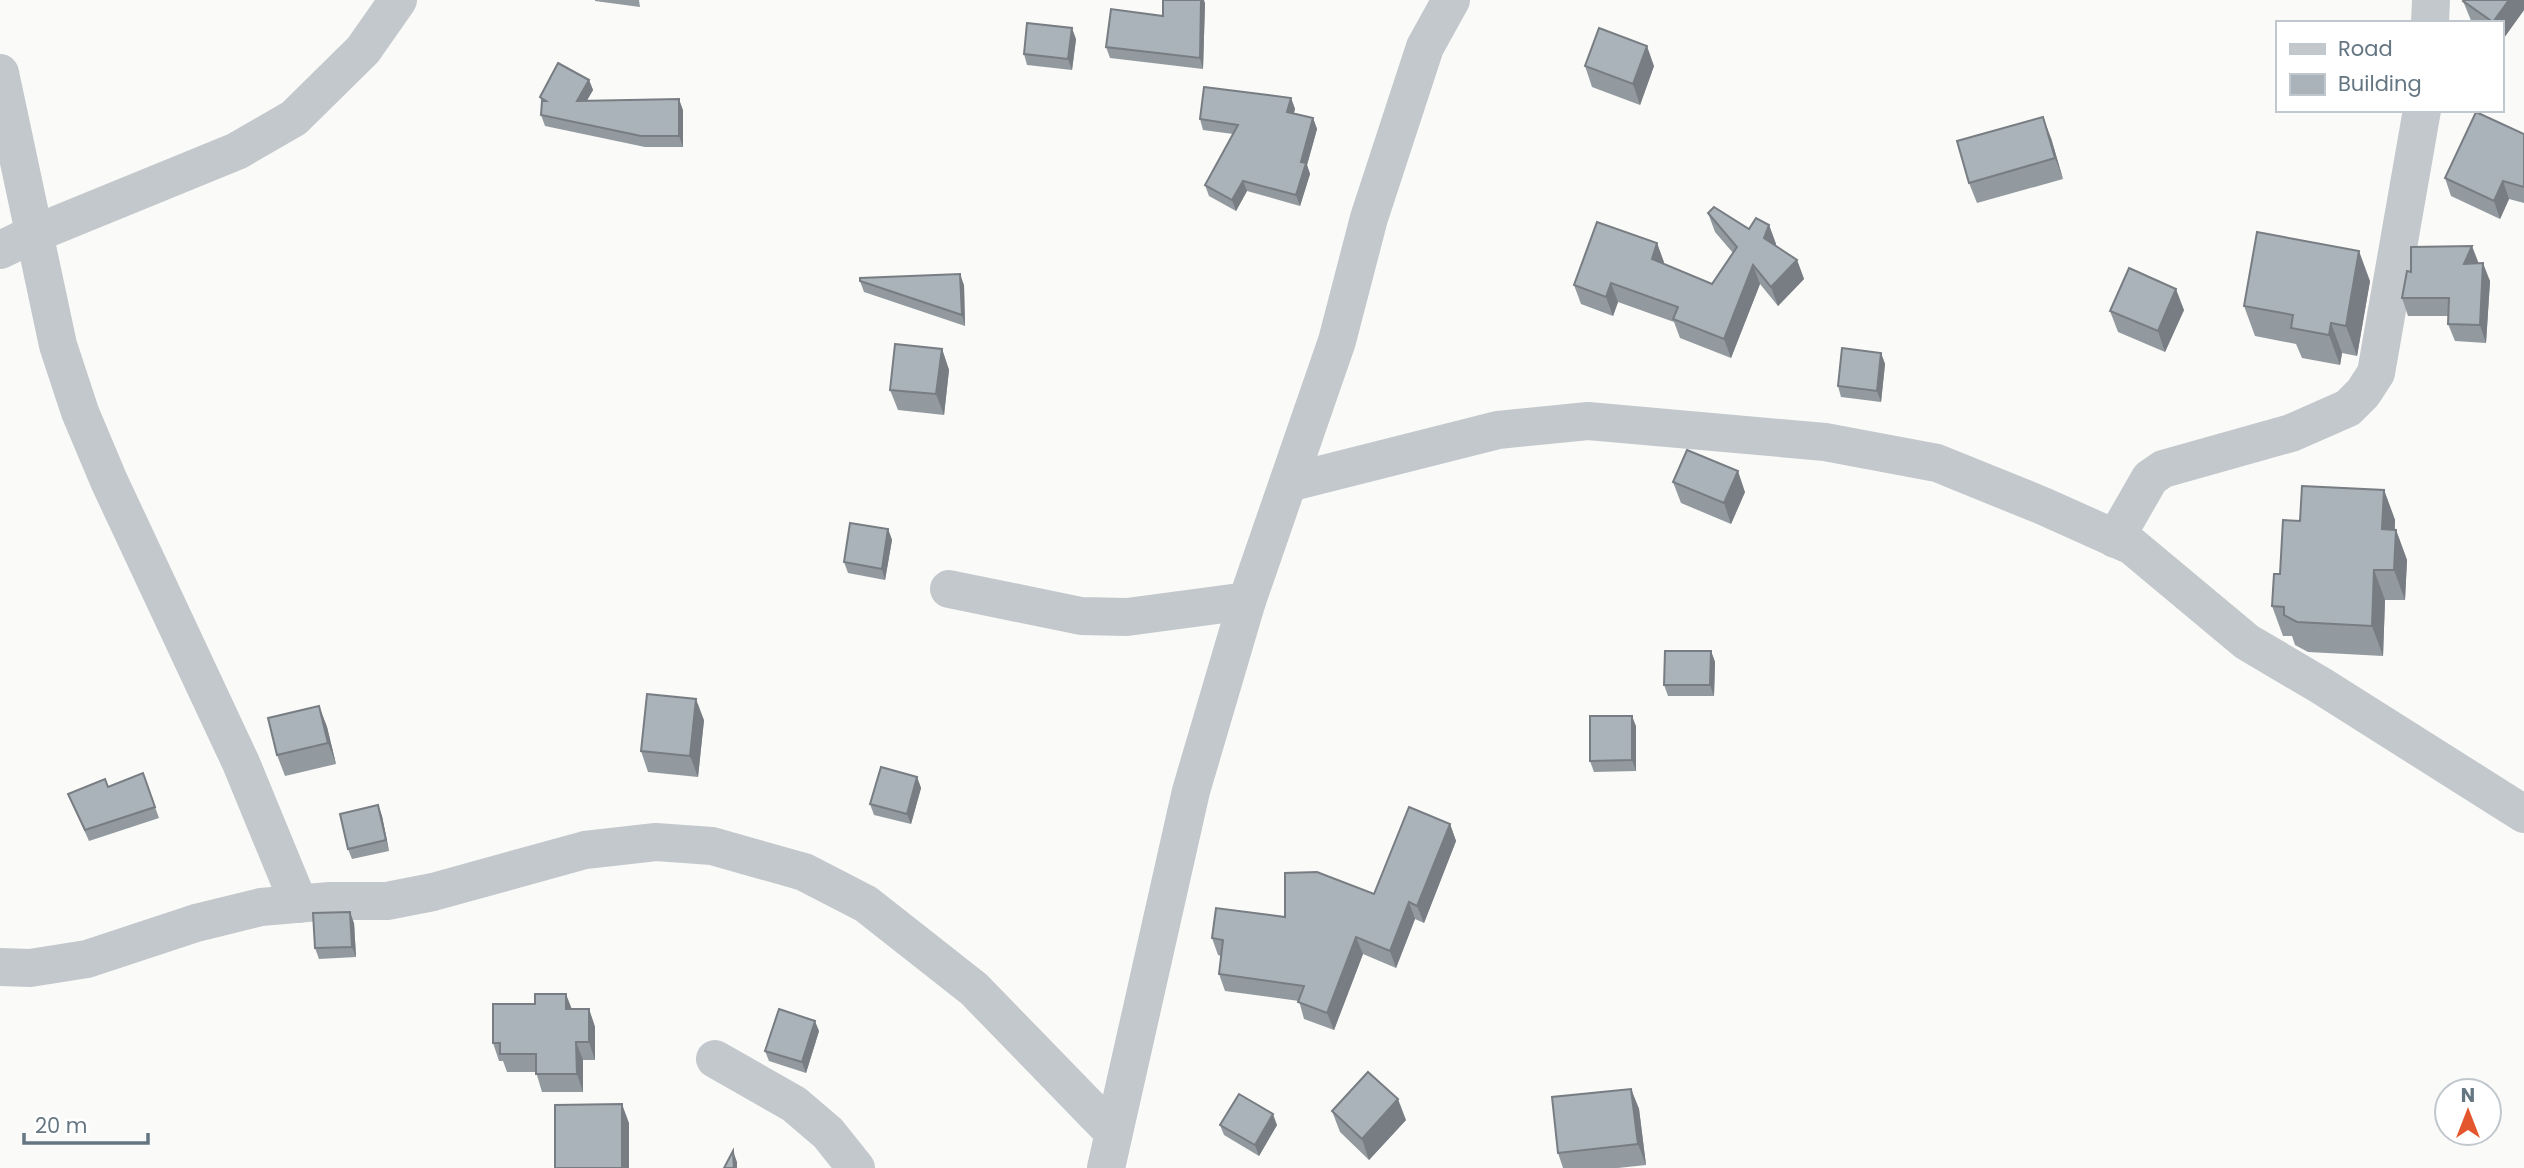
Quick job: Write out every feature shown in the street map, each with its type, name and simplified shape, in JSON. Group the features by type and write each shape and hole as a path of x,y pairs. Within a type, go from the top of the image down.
{"street":[{"path":"0,250 237,151 294,118 363,50 398,0"},
{"path":"1109,1150 1191,791 1247,601 1337,341 1369,218 1425,47 1451,0"},
{"path":"2430,21 2431,0"},
{"path":"0,73 58,345 80,412 109,481 241,763 299,904"},
{"path":"2115,539 2150,478 2164,469 2291,433 2348,408 2363,393 2376,373 2422,112"},
{"path":"1288,483 1497,430 1588,421 1825,442 1937,463 2132,546 2247,642 2524,814"},
{"path":"949,589 1081,616 1127,617 1247,601"},
{"path":"0,967 30,968 87,959 196,923 261,907 330,901 387,901 433,892 585,850 656,842 712,846 804,872 866,904 974,989 1109,1150"},
{"path":"715,1059 794,1104 828,1133 856,1168"}],"building":[{"path":"1163,0 1201,0 1200,58 1106,47 1111,9 1163,16"},
{"path":"2464,0 2509,0 2494,21"},
{"path":"1027,23 1072,28 1068,59 1024,54"},
{"path":"1599,28 1647,46 1633,84 1585,66"},
{"path":"558,63 589,80 577,101 679,99 679,136 641,136 541,115 542,101 546,101 540,97"},
{"path":"1204,87 1291,98 1287,112 1313,118 1301,162 1306,163 1296,195 1243,181 1232,200 1205,185 1238,125 1200,119"},
{"path":"2476,112 2524,134 2524,187 2503,181 2494,201 2445,178"},
{"path":"2043,117 2055,158 1969,183 1957,141"},
{"path":"1714,207 1749,229 1756,218 1769,225 1764,238 1797,260 1771,287 1753,265 1724,339 1673,319 1678,307 1611,283 1606,297 1574,285 1597,222 1657,243 1652,259 1712,284 1737,247 1708,213"},
{"path":"2257,232 2359,251 2346,326 2331,323 2329,335 2291,328 2293,315 2244,306"},
{"path":"2472,246 2464,264 2483,263 2480,325 2448,324 2449,298 2402,298 2407,271 2411,272 2411,247"},
{"path":"2129,268 2176,289 2158,331 2110,311"},
{"path":"960,274 962,315 860,281 860,278"},
{"path":"895,344 942,349 936,394 890,390"},
{"path":"1842,348 1881,353 1877,391 1838,386"},
{"path":"1687,450 1738,471 1724,503 1673,482"},
{"path":"2302,486 2384,490 2382,529 2396,530 2394,570 2374,570 2372,626 2297,622 2284,615 2284,607 2272,606 2274,574 2280,574 2283,520 2300,521"},
{"path":"850,523 888,529 882,569 844,562"},
{"path":"1665,651 1711,651 1710,685 1664,685"},
{"path":"647,694 696,699 690,756 641,751"},
{"path":"319,706 328,743 277,755 268,718"},
{"path":"1590,716 1632,716 1632,760 1590,761"},
{"path":"881,767 917,777 907,814 870,804"},
{"path":"143,773 155,807 85,830 68,794 105,779 108,787"},
{"path":"378,805 386,840 348,849 340,814"},
{"path":"1409,807 1450,824 1417,906 1409,902 1390,951 1356,937 1327,1013 1298,1002 1304,986 1219,974 1223,940 1212,938 1216,908 1285,917 1285,873 1317,872 1374,894"},
{"path":"350,912 352,947 315,948 313,913"},
{"path":"535,994 566,994 566,1009 589,1009 589,1042 576,1042 577,1074 536,1074 536,1054 500,1054 500,1043 493,1043 493,1004 535,1004"},
{"path":"779,1009 815,1021 802,1062 765,1051"},
{"path":"1368,1072 1398,1099 1362,1139 1332,1111"},
{"path":"1631,1089 1638,1144 1558,1153 1552,1097"},
{"path":"1239,1094 1273,1114 1255,1145 1220,1125"},
{"path":"622,1104 622,1168 555,1168 555,1105"},
{"path":"733,1151 734,1168 724,1168"}]}
